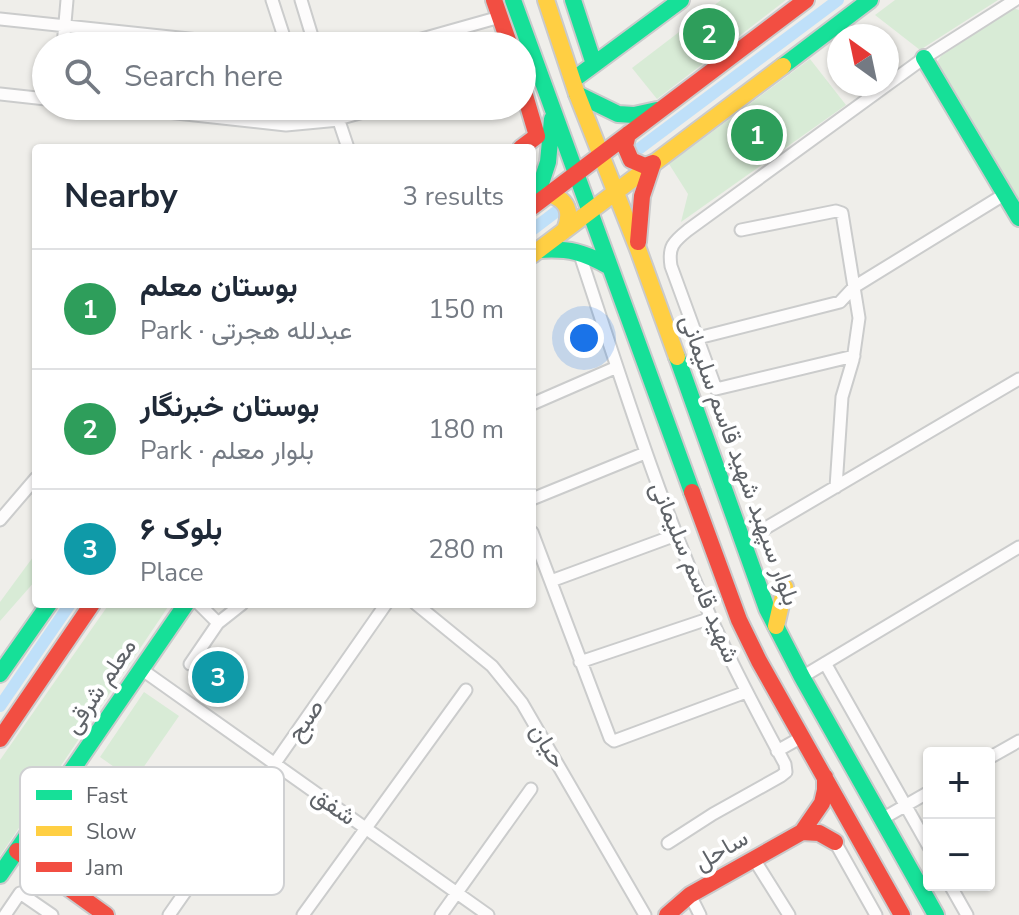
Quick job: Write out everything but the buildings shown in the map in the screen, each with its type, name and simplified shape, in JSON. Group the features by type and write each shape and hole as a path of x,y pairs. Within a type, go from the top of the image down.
{"main road":[{"path":"494,0 505,32"},
{"path":"513,0 524,32"},
{"name":"بلوار سپهبد شهید قاسم سلیمانی","path":"546,0 575,87 638,249 767,609 936,915"},
{"path":"573,0 594,64"},
{"path":"660,110 634,115 618,114 575,87 594,64 681,0"},
{"path":"536,204 806,0"},
{"path":"536,253 870,0"},
{"path":"516,32 522,26"},
{"path":"924,58 1019,218"},
{"path":"536,63 739,620 902,915"},
{"path":"536,199 547,173 552,146 552,105"},
{"path":"526,144 537,136 532,120"},
{"path":"628,134 625,146 631,160 645,166 653,163"},
{"path":"638,249 642,196 653,163"},
{"path":"549,194 559,197 567,205 570,221 565,230"},
{"path":"536,253 567,248 579,250 610,267"},
{"path":"776,626 785,587"},
{"path":"0,674 46,608"},
{"path":"0,739 89,608"},
{"name":"معلم شرقی","path":"74,767 183,608"},
{"name":"ساحل","path":"667,915 690,895 802,832 822,803 825,777"},
{"path":"802,832 819,833 835,842"},
{"name":"معلم شرقی","path":"0,875 20,847"},
{"path":"78,895 106,915"}],"street":[{"path":"65,32 67,0"},
{"path":"272,0 282,32"},
{"path":"301,0 311,32"},
{"path":"854,356 716,389 671,266 670,249 677,239 924,58 1015,0"},
{"path":"447,32 500,17"},
{"path":"0,19 123,32"},
{"path":"0,94 32,97"},
{"path":"240,120 286,125 338,120 347,144"},
{"path":"698,338 840,302 854,287 1005,194"},
{"path":"741,230 836,211 842,213 859,318 854,356 842,397 836,487"},
{"name":"شهید قاسم سلیمانی","path":"579,250 645,453 676,535 746,692 785,764 786,772 781,776 668,843"},
{"path":"536,402 617,367"},
{"path":"764,529 1019,379"},
{"path":"536,497 645,453"},
{"path":"0,520 32,483"},
{"path":"551,581 676,535"},
{"path":"536,542 580,662 610,738 614,741 746,692"},
{"path":"802,677 1019,547"},
{"path":"203,608 218,623"},
{"path":"190,664 218,623 237,608"},
{"name":"صبح","path":"273,767 383,608"},
{"name":"حیان","path":"421,608 492,666 522,703 645,915"},
{"path":"580,662 711,618"},
{"path":"825,663 923,836"},
{"name":"شفق","path":"141,669 279,767"},
{"path":"303,915 466,690"},
{"path":"777,751 802,737"},
{"path":"995,755 1019,741"},
{"name":"شفق","path":"284,770 488,915"},
{"path":"441,915 531,789"},
{"path":"882,819 923,796"},
{"path":"835,842 876,915"},
{"path":"754,859 789,915"},
{"path":"953,891 967,915"},
{"path":"5,915 20,893"},
{"path":"23,895 52,915"},
{"name":"صبح","path":"169,915 183,895"},
{"path":"690,895 700,915"}],"green space":[{"path":"721,0 786,0 657,99 632,68"},
{"path":"895,0 998,0 920,50 899,34 899,24 887,24 875,15"},
{"path":"1013,8 1019,10 1019,205 936,64 941,56"},
{"path":"810,59 827,81 827,96 839,96 846,105 681,222 688,194 669,164"},
{"path":"32,558 32,585 0,621 0,602"},
{"path":"106,608 167,608 60,767 20,767 20,826 0,856 0,760"},
{"path":"144,692 179,716 144,767 114,767 100,757"}],"waterway":[{"path":"636,151 838,0"},
{"path":"536,227 557,211"},
{"path":"0,706 67,608"}],"traffic: fast":[{"path":"513,0 525,32"},
{"path":"573,0 594,64"},
{"path":"573,80 681,0"},
{"path":"783,66 870,0"},
{"path":"924,58 1019,218"},
{"path":"536,63 692,492"},
{"path":"577,94 618,114 634,115 657,110"},
{"path":"536,199 548,162 552,119"},
{"path":"539,250 576,252 610,267"},
{"path":"677,357 767,609 936,915"},
{"path":"0,674 46,608"},
{"path":"74,767 183,608"},
{"path":"0,875 20,846"}],"traffic: slow":[{"path":"546,0 577,94 677,357"},
{"path":"536,252 783,66"},
{"path":"549,194 567,208 565,230"},
{"path":"776,626 785,587"}],"traffic: jam":[{"path":"494,0 505,32"},
{"path":"536,204 806,0"},
{"path":"526,144 537,136 532,120"},
{"path":"628,134 625,146 631,160 645,166 653,163"},
{"path":"638,242 642,196 653,163"},
{"path":"692,492 739,620 759,661 902,915"},
{"path":"0,739 89,608"},
{"path":"667,915 690,895 802,832 822,803 825,777"},
{"path":"802,832 819,833 835,842"},
{"path":"78,895 106,915"}],"place":[{"name":"بوستان خبرنگار","path":"709,34"},
{"name":"بوستان معلم","path":"757,135"},
{"name":"بلوک ۶","path":"218,677"}]}
